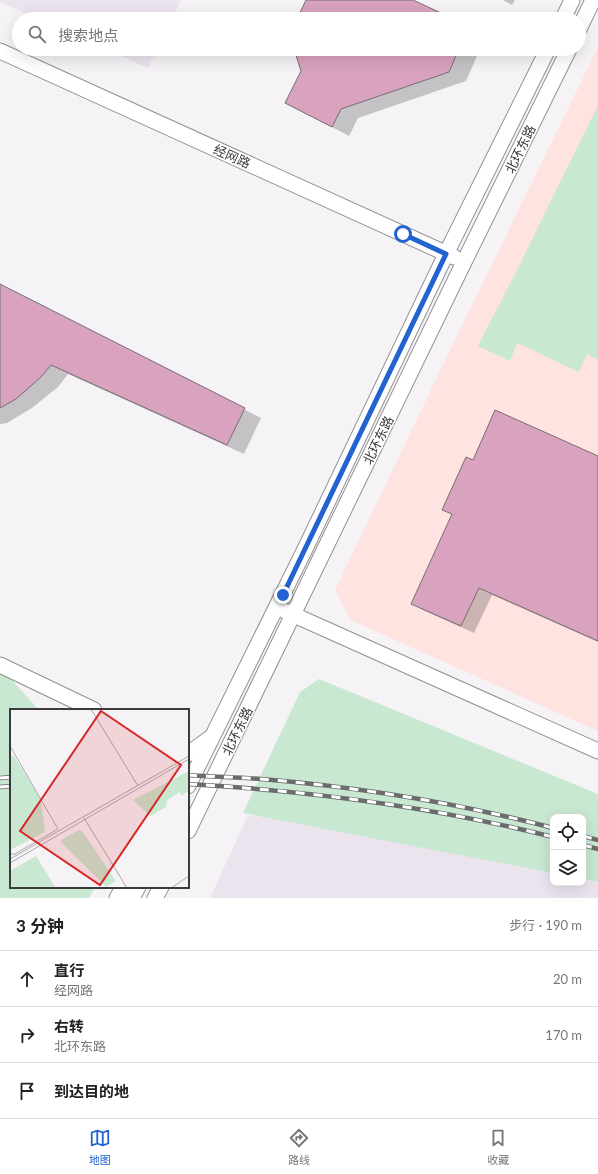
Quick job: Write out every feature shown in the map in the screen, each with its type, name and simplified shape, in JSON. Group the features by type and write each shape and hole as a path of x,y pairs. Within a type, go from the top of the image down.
{"street":[{"path":"566,12 572,0"},
{"path":"586,14 593,0"},
{"name":"经网路","path":"0,51 464,262"},
{"name":"北环东路","path":"189,784 277,607 446,254 545,56"},
{"name":"北环东路","path":"189,829 566,56"},
{"path":"277,607 598,751"},
{"path":"0,665 92,709"},
{"path":"189,753 212,736"},
{"path":"118,898 123,888"},
{"path":"132,898 137,888"},
{"path":"155,898 160,888"}],"shaded area":[{"path":"0,0 181,0 175,12 22,12 0,2"},
{"path":"598,47 598,731 350,620 335,590"},
{"path":"121,56 154,56 148,68"},
{"path":"248,815 420,840 550,869 550,886 586,886 586,879 598,882 598,898 210,898"}],"green space":[{"path":"598,105 598,360 587,354 579,372 517,343 510,361 478,346"},
{"path":"0,667 38,709 10,709 10,888 94,888 89,898 0,898"},
{"path":"319,679 598,794 598,882 586,880 586,814 550,814 550,872 243,813 300,692"}],"building":[{"path":"306,0 413,0 439,12 300,12"},
{"path":"296,56 456,56 449,72 341,109 332,127 285,103 301,71"},
{"path":"0,284 245,408 227,445 51,365 41,377 16,399 0,408"},
{"path":"495,410 598,456 598,641 479,588 461,626 411,604 452,514 442,510 466,457 473,460"}],"railway":[{"path":"189,775 298,782 371,791 481,811 550,827"},
{"path":"0,778 10,777"},
{"path":"189,784 280,791 372,802 463,817 550,836"},
{"path":"0,787 10,786"},
{"path":"586,837 598,840"},
{"path":"586,846 598,849"}],"route":[{"path":"283,595 446,254 403,234"}]}
